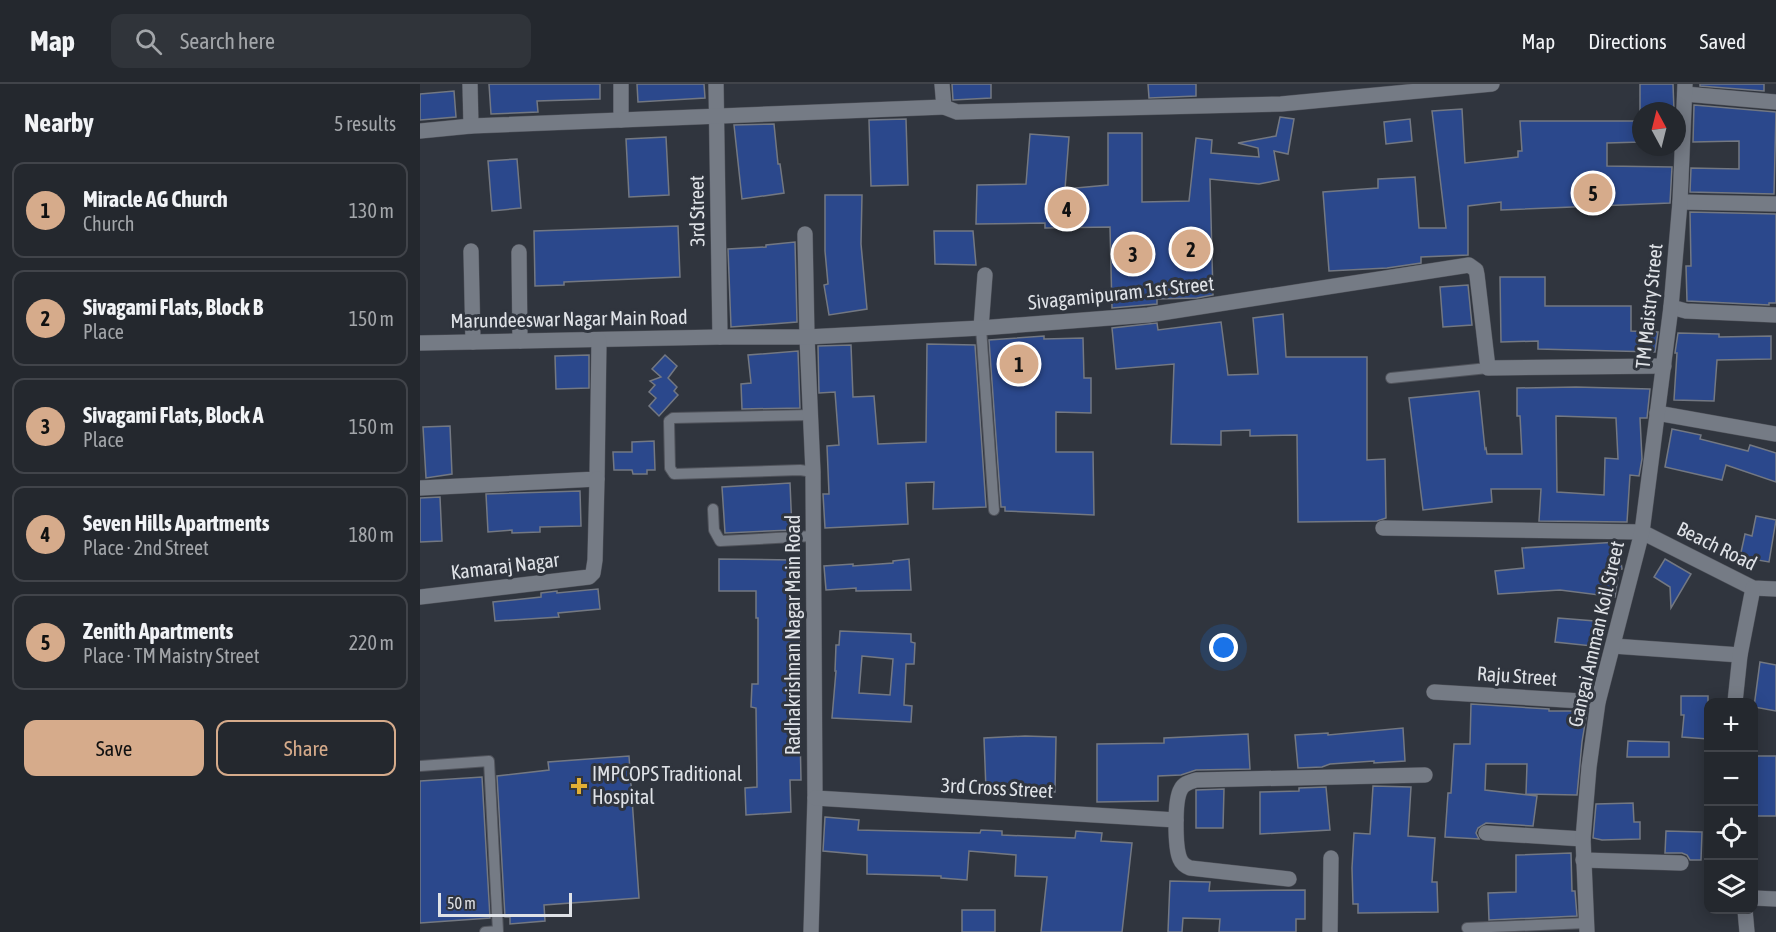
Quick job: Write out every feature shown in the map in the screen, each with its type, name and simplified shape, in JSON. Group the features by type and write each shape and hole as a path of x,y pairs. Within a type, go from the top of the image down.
{"street":[{"path":"470,84 471,126"},
{"path":"621,84 621,120"},
{"name":"3rd Street","path":"716,84 720,337"},
{"path":"942,84 944,107"},
{"path":"420,131 471,126 944,107 957,112 1281,104 1492,84"},
{"path":"1685,89 1776,102"},
{"name":"TM Maistry Street","path":"1642,532 1671,307 1680,202 1685,89"},
{"path":"1680,202 1776,204"},
{"name":"Radhakrishnan Nagar Main Road","path":"805,234 813,472 815,798 810,932"},
{"path":"471,251 473,342"},
{"path":"519,252 520,341"},
{"name":"Sivagamipuram 1st Street","path":"807,337 981,328 1148,315 1464,265 1473,266 1477,275 1488,368"},
{"path":"981,328 985,275"},
{"path":"1671,307 1686,311 1776,315"},
{"name":"Marundeeswar Nagar Main Road","path":"420,343 807,337"},
{"path":"420,488 597,479 599,340"},
{"path":"1488,368 1664,366"},
{"path":"1657,413 1776,434"},
{"name":"Kamaraj Nagar","path":"420,597 589,577 593,573 597,479"},
{"name":"Gangai Amman Koil Street","path":"1383,528 1642,532 1598,702 1589,767 1583,839 1587,927"},
{"name":"Beach Road","path":"1642,532 1754,588 1776,588"},
{"path":"1735,698 1740,655 1754,588"},
{"path":"1613,646 1740,655"},
{"name":"Raju Street","path":"1434,692 1598,702"},
{"path":"1289,879 1190,868 1184,865 1179,856 1176,820 1181,788 1196,780 1425,775"},
{"name":"3rd Cross Street","path":"815,798 1176,820"},
{"path":"1486,833 1583,839"},
{"path":"1330,932 1331,858"},
{"path":"1583,861 1681,863"},
{"path":"1758,898 1776,899"},
{"path":"1745,914 1746,932"}],"lane":[{"path":"981,328 994,510"},
{"path":"1391,378 1488,368"},
{"path":"810,415 673,418 669,421 670,468 674,474 800,470 813,472"},
{"path":"713,509 714,530 720,541 813,536"},
{"path":"420,766 489,761 498,932 485,932"},
{"path":"1467,928 1587,927"}],"building":[{"path":"489,84 600,84 600,99 537,101 538,112 491,114"},
{"path":"637,84 704,84 705,98 638,102"},
{"path":"952,84 991,84 991,98 953,100"},
{"path":"1148,84 1196,84 1196,96 1149,98"},
{"path":"1640,84 1673,84 1674,102 1640,102"},
{"path":"1700,84 1764,84 1764,91 1700,86"},
{"path":"454,91 456,117 420,120 420,94"},
{"path":"1694,105 1776,112 1774,194 1690,192 1691,168 1739,169 1739,141 1693,142"},
{"path":"1462,109 1465,163 1518,157 1518,151 1522,151 1520,121 1632,121 1632,142 1607,143 1607,166 1672,167 1670,203 1501,210 1501,202 1468,206 1468,255 1421,257 1421,263 1387,268 1329,271 1323,192 1378,188 1378,179 1415,177 1419,228 1446,228 1432,111"},
{"path":"1280,117 1294,119 1288,154 1274,151 1279,180 1259,184 1210,179 1213,295 1197,298 1157,299 1157,304 1112,308 1110,227 1045,228 1045,223 976,224 977,185 1026,184 1030,134 1069,137 1065,189 1108,185 1108,133 1142,133 1142,202 1189,201 1196,138 1212,140 1211,153 1259,157 1258,148 1238,143 1276,136"},
{"path":"906,119 908,185 871,186 869,120"},
{"path":"1410,119 1412,141 1386,144 1384,122"},
{"path":"774,124 784,193 742,199 734,125"},
{"path":"666,137 669,195 629,197 626,139"},
{"path":"517,159 521,208 492,211 488,161"},
{"path":"825,195 862,195 861,244 867,309 829,315 824,285 828,284 825,251"},
{"path":"1690,212 1776,214 1776,303 1769,303 1769,305 1687,301 1686,266 1691,266"},
{"path":"678,226 680,277 564,282 564,285 535,286 534,231"},
{"path":"934,231 973,231 976,265 935,264"},
{"path":"795,242 797,322 731,327 728,249 766,247 766,245"},
{"path":"1500,277 1545,277 1545,306 1631,306 1631,331 1658,332 1655,352 1538,349 1538,341 1501,342"},
{"path":"1468,285 1472,325 1443,327 1440,287"},
{"path":"1283,314 1286,357 1367,357 1367,460 1385,459 1386,518 1377,521 1298,522 1297,435 1250,436 1250,430 1221,431 1221,445 1171,444 1174,364 1116,369 1112,328 1157,323 1158,330 1221,322 1228,375 1258,374 1253,318"},
{"path":"1678,333 1719,334 1719,337 1771,336 1771,359 1717,360 1714,401 1674,400 1677,353 1675,353"},
{"path":"1044,336 1044,339 1083,338 1084,378 1091,378 1091,413 1056,412 1056,452 1093,452 1094,515 1005,511 1005,507 1001,507 989,340"},
{"path":"927,344 975,345 986,507 933,509 934,482 906,483 908,524 825,528 823,494 829,494 827,446 839,445 835,392 819,393 818,346 851,345 853,397 874,396 878,444 926,442"},
{"path":"798,351 800,408 742,409 741,384 751,383 748,355"},
{"path":"589,355 589,388 556,389 555,356"},
{"path":"665,355 677,366 668,378 677,387 674,391 678,395 659,416 649,406 656,398 649,392 655,385 650,381 661,377 652,369"},
{"path":"1517,388 1650,389 1647,418 1640,418 1642,459 1639,476 1630,475 1627,522 1539,521 1541,489 1491,489 1492,502 1423,510 1409,398 1479,391 1487,454 1522,454 1520,416 1517,416","holes":["1556,416 1616,418 1618,459 1605,458 1604,495 1557,492"]},
{"path":"450,426 452,474 426,478 423,427"},
{"path":"1672,429 1701,435 1700,439 1748,451 1750,445 1776,453 1776,482 1726,465 1722,480 1665,467"},
{"path":"654,441 655,470 647,470 647,474 633,474 632,470 614,470 613,452 632,452 632,442"},
{"path":"790,483 792,530 725,533 722,487"},
{"path":"580,491 581,526 540,527 540,532 512,533 512,530 488,532 486,494"},
{"path":"440,497 442,541 420,542 420,498"},
{"path":"1756,516 1776,520 1769,562 1740,557 1745,534 1752,536"},
{"path":"1618,542 1622,569 1619,570 1615,597 1560,590 1498,594 1495,571 1524,568 1522,548"},
{"path":"719,559 792,560 792,627 800,627 800,673 788,673 788,732 800,732 801,780 790,780 791,812 746,815 745,788 757,787 756,708 751,707 752,684 758,684 756,591 719,591"},
{"path":"909,559 911,590 856,591 856,588 826,590 824,566 893,563 893,561"},
{"path":"1665,559 1691,574 1671,608 1670,587 1654,577"},
{"path":"598,589 600,609 558,613 559,617 495,621 493,602 541,597 541,593 557,591 557,593"},
{"path":"1558,618 1595,621 1592,646 1555,642"},
{"path":"840,631 911,634 911,642 915,643 914,664 906,664 904,705 912,706 911,722 832,718 836,645 839,645","holes":["862,656 893,659 890,695 859,693"]},
{"path":"1760,662 1776,665 1776,711 1758,708 1758,698 1755,698"},
{"path":"1681,696 1708,696 1704,698 1704,739 1682,737 1684,715 1681,715"},
{"path":"1471,704 1549,709 1549,711 1587,711 1577,795 1526,794 1527,764 1486,764 1485,790 1537,796 1533,826 1486,823 1478,828 1476,833 1479,839 1445,837 1454,744 1470,744"},
{"path":"1403,728 1405,761 1374,763 1374,761 1298,768 1295,735 1328,733 1328,735"},
{"path":"1248,734 1250,769 1196,770 1181,775 1158,776 1158,801 1097,802 1097,744 1164,743 1164,738"},
{"path":"1056,737 1055,792 1031,792 1031,788 986,790 984,738"},
{"path":"1628,741 1669,742 1669,757 1627,757"},
{"path":"629,756 639,898 544,905 545,921 510,924 510,917 505,917 497,776 549,770 548,762"},
{"path":"1758,756 1776,756 1776,816 1758,816"},
{"path":"482,777 490,918 420,923 420,781"},
{"path":"1373,786 1411,787 1408,836 1435,838 1432,882 1437,882 1438,912 1358,913 1358,904 1353,904 1354,833 1370,834"},
{"path":"1326,787 1330,830 1260,834 1260,792 1299,791 1299,788"},
{"path":"1224,789 1223,828 1196,828 1196,790"},
{"path":"1633,803 1634,822 1640,822 1640,839 1602,840 1593,838 1596,804"},
{"path":"825,817 859,820 858,830 980,833 981,830 1002,831 1002,835 1075,838 1076,831 1102,833 1101,841 1132,843 1122,932 1041,932 1047,877 1015,876 1016,855 969,851 967,880 941,878 941,876 867,874 867,855 823,851"},
{"path":"1666,831 1702,832 1701,860 1690,860 1682,853 1665,853"},
{"path":"1571,853 1572,891 1575,891 1577,916 1489,920 1488,893 1516,892 1516,855"},
{"path":"1170,881 1210,882 1209,891 1305,890 1305,919 1296,919 1296,932 1219,932 1220,919 1183,918 1182,932 1168,932"},
{"path":"962,910 995,910 995,932 962,932"}],"place":[{"name":"Zenith Apartments","path":"1593,193"},
{"name":"Seven Hills Apartments","path":"1067,209"},
{"name":"Sivagami Flats, Block B","path":"1191,249"},
{"name":"Sivagami Flats, Block A","path":"1133,254"},
{"name":"Miracle AG Church","path":"1019,364"},
{"name":"IMPCOPS Traditional Hospital","path":"579,786"}]}
